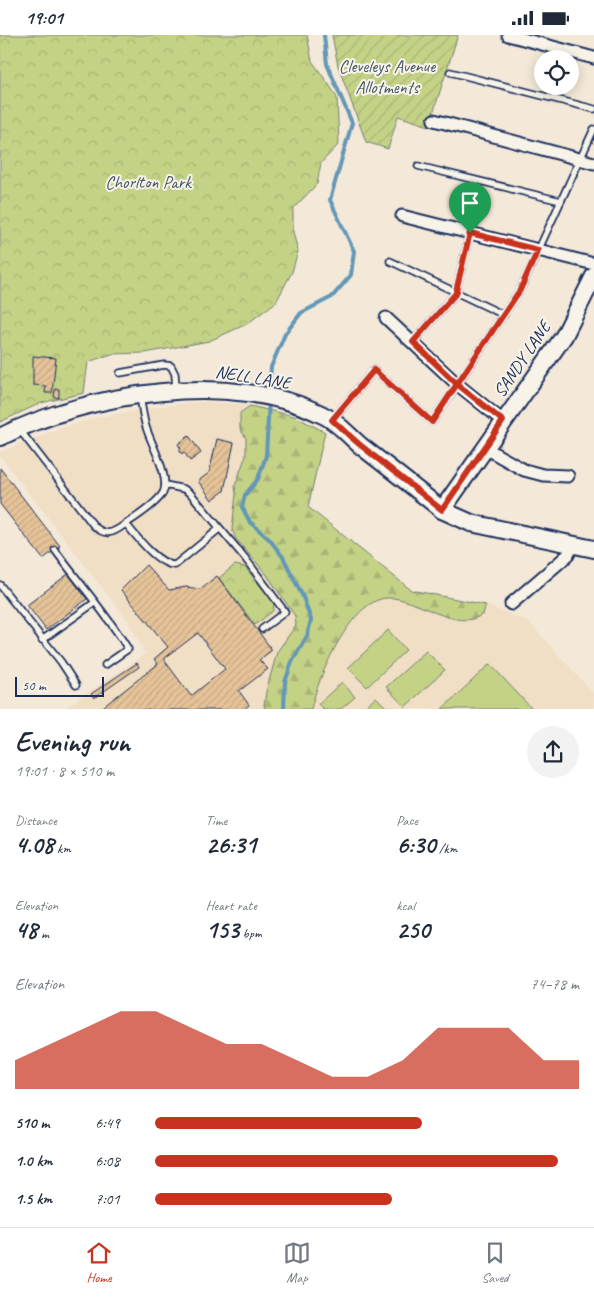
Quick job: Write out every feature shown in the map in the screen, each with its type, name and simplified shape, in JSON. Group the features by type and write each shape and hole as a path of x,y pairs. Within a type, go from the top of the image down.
{"street":[{"path":"508,35 594,58"},
{"path":"434,120 594,163"},
{"path":"402,216 594,264"},
{"name":"SANDY LANE","path":"442,510 564,336 594,276"},
{"path":"386,318 457,384 503,421"},
{"name":"NELL LANE","path":"0,437 18,428 82,405 140,395 176,391 219,390 268,397 294,403 332,420 442,510 471,523 594,549"},
{"path":"485,448 524,470 544,475 568,476"},
{"path":"512,604 568,555 573,545"}],"lane":[{"path":"450,72 594,109"},
{"path":"332,420 374,370 432,422 520,290 594,129"},
{"path":"418,166 561,201"},
{"path":"413,342 456,292 470,233"},
{"path":"390,261 504,315"},
{"path":"120,373 164,365 171,366 175,374 176,391"},
{"path":"18,428 97,529 104,533 111,533 126,524 164,492 163,472 146,425 140,395"},
{"path":"165,485 184,489 191,494 245,558 285,612 262,629"},
{"path":"126,524 143,544 164,562 171,565 175,565 219,529"},
{"path":"54,550 114,626 128,649 104,665"},
{"path":"0,585 61,662 76,685"},
{"path":"42,640 94,603"}],"shaded area":[{"path":"204,402 242,404 280,412 306,421 325,432 308,507 411,590 486,605 529,622 594,694 594,709 63,709 145,654 128,621 0,456 0,452 60,428 99,417 163,406"}],"green space":[{"name":"Chorlton Park","path":"0,35 307,35 312,61 337,98 339,144 321,163 317,184 293,209 293,232 298,251 292,272 276,302 247,324 209,341 145,353 112,354 88,362 84,393 41,403 0,422"},
{"name":"Cleveleys Avenue Allotments","path":"332,35 458,35 429,126 398,116 388,149 366,142 338,66"},
{"path":"250,406 294,416 325,432 308,507 411,590 486,605 483,614 472,619 461,620 398,599 387,598 373,602 360,612 338,643 328,661 311,709 265,709 266,692 277,652 296,625 295,616 267,575 236,539 232,529 236,494 235,486 246,455 246,438 240,429 240,413"},
{"path":"235,565 245,567 274,603 273,611 255,625 219,578"},
{"path":"388,630 406,650 367,687 348,668"},
{"path":"426,651 445,670 405,707 386,687"},
{"path":"490,664 532,709 442,709"},
{"path":"342,682 355,697 341,709 323,709 318,704"},
{"path":"376,697 388,709 363,709"}],"building":[{"path":"33,356 56,358 52,393 45,393 46,386 33,385"},
{"path":"55,389 59,389 59,398 54,397"},
{"path":"189,436 201,453 190,461 184,452 182,454 179,450 181,449 178,444"},
{"path":"217,439 234,443 224,491 212,500 198,481 209,473"},
{"path":"0,468 60,546 43,559 0,504"},
{"path":"146,565 169,590 186,587 200,589 217,576 272,650 259,660 268,669 239,691 249,705 244,709 100,709 158,664 154,659 168,647 121,590","holes":["198,633 225,669 191,696 165,661 165,658"]},
{"path":"68,574 87,599 46,630 27,605"},
{"path":"137,663 139,667 94,698 91,694"}],"waterway":[{"path":"269,393 271,367 285,334 301,313 332,297 351,275 354,251 330,200 352,123 327,64 324,35"},
{"path":"269,400 266,456 258,479 245,495 242,507 250,522 270,540 283,557 303,597 311,620 307,636 292,662 285,682 284,709"}],"route":[{"path":"470,233 457,292 413,342 457,384 432,422 374,370 332,420 442,510 503,421 457,384 520,290 538,250 470,233"}]}
